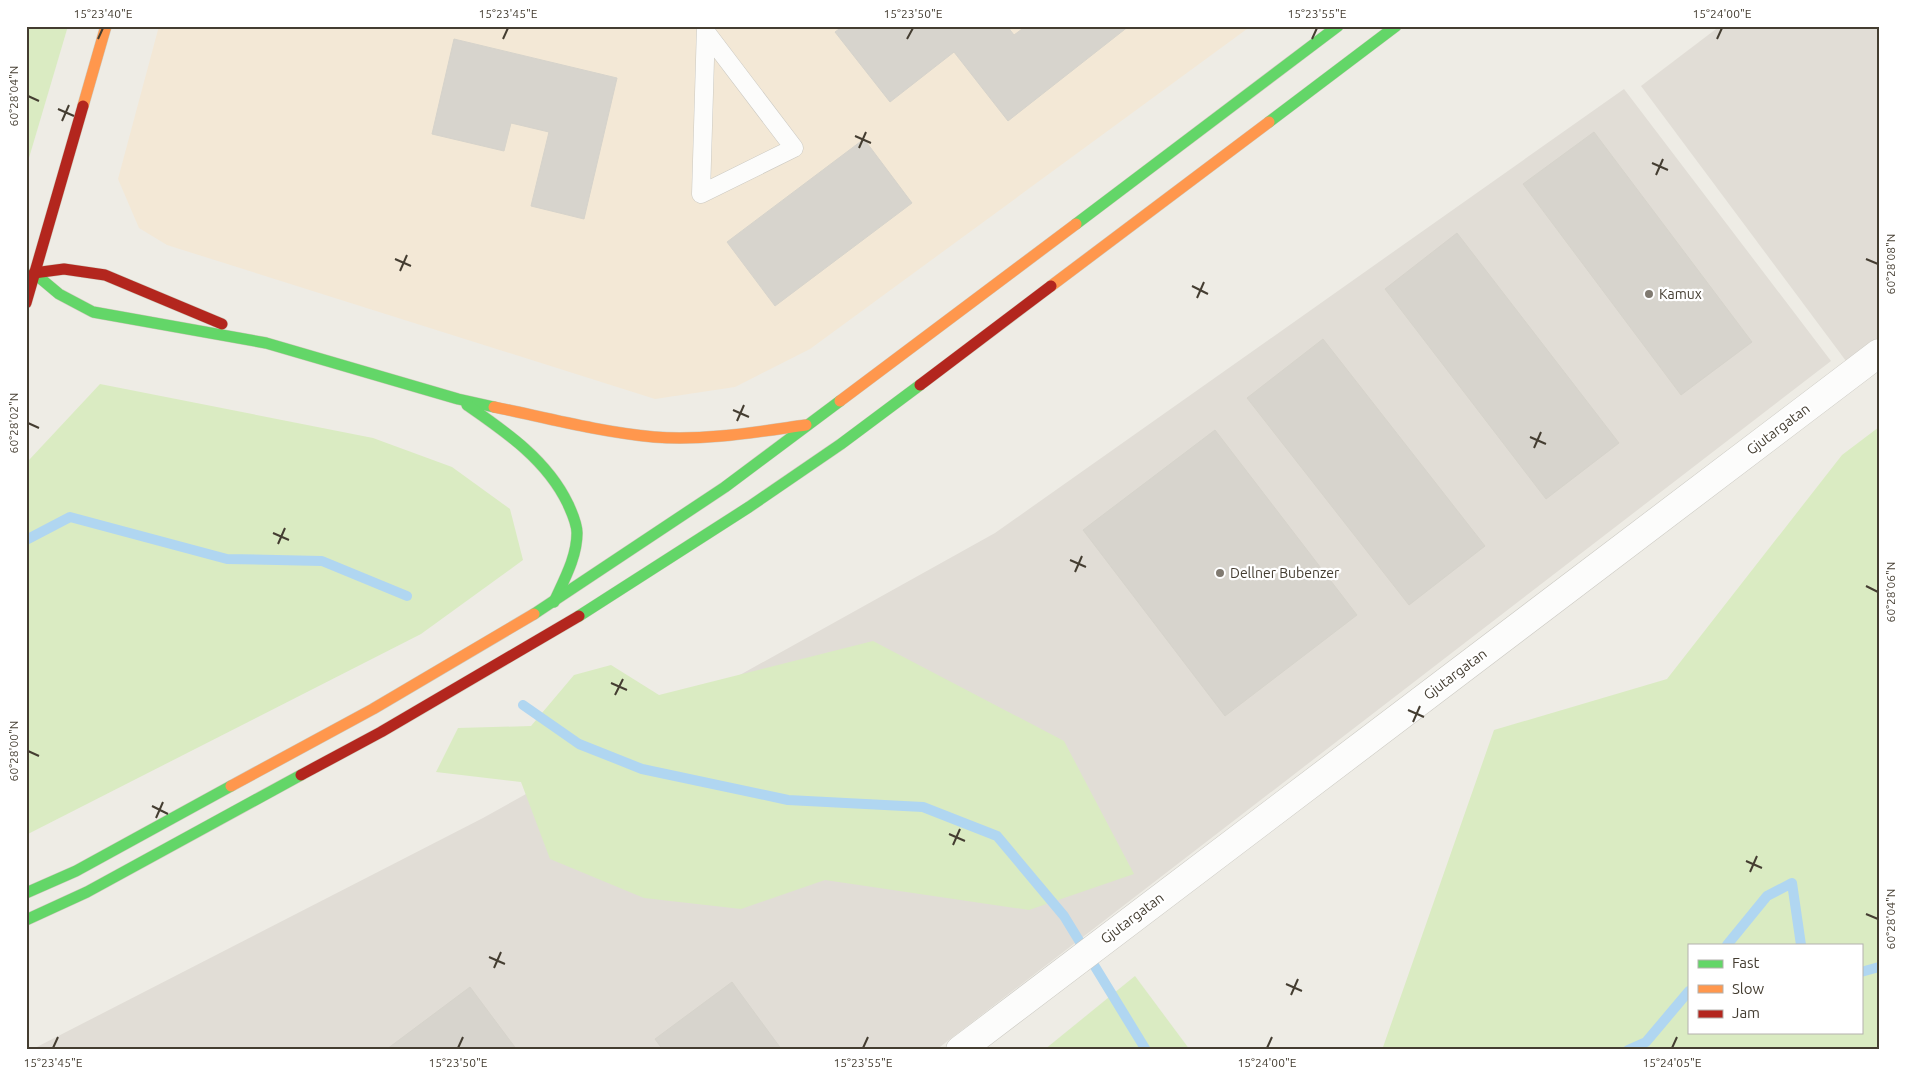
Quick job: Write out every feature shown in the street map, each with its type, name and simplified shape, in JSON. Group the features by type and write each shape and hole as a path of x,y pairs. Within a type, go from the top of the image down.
{"main road":[{"path":"26,303 106,26"},
{"path":"26,893 76,871 355,719 554,602 725,487 1338,26"},
{"path":"26,920 87,892 381,732 568,624 749,507 841,444 1396,26"},
{"path":"34,273 64,269 105,275 266,343"},
{"path":"34,273 59,294 93,312 266,343 458,399 604,430 655,438 705,438 810,424"},
{"path":"458,399 519,442 538,460 566,499 577,532 569,568 554,602"}],"street":[{"name":"Gjutargatan","path":"960,1050 1879,353"}],"lane":[{"path":"706,29 794,148 701,194 705,79 706,29"}],"shaded area":[{"path":"159,26 1251,26 810,349 735,387 655,399 167,245 139,228 118,179"},
{"path":"1720,26 1879,26 1879,338 1846,361 1641,86"},
{"path":"1624,89 1831,361 936,1050 31,1050 483,818 995,533"}],"green space":[{"path":"26,26 68,26 26,168"},
{"path":"100,384 373,438 452,467 510,509 523,560 421,634 26,835 26,470 29,460"},
{"path":"1879,427 1879,1050 1382,1050 1494,730 1667,679 1842,455"},
{"path":"873,641 1064,741 1134,874 1029,910 825,880 741,909 644,898 550,859 521,782 436,772 458,728 531,726 574,675 611,665 659,695"},
{"path":"1135,976 1190,1050 1044,1050"}],"building":[{"path":"843,26 1007,26 1014,35 1026,26 1129,26 1008,121 954,52 890,102 835,32"},
{"path":"454,39 617,78 584,219 531,206 549,132 511,123 504,151 432,134"},
{"path":"1594,132 1752,342 1681,395 1523,184"},
{"path":"864,139 912,203 775,306 727,242"},
{"path":"1457,233 1619,443 1546,499 1385,289"},
{"path":"1323,339 1485,546 1409,605 1247,398"},
{"name":"Dellner Bubenzer","path":"1215,430 1357,615 1225,716 1083,530"},
{"path":"732,982 782,1050 663,1050 655,1039"},
{"path":"470,987 517,1050 387,1049"}],"waterway":[{"path":"26,540 70,517 227,559 322,561 407,596"},
{"path":"523,705 579,744 642,769 788,800 923,807 997,836 1064,916 1146,1050"},
{"path":"1728,944 1767,896 1792,883 1801,944"},
{"path":"1862,972 1879,967"},
{"path":"1628,1050 1646,1042 1688,992"}],"traffic: fast":[{"path":"1076,224 1338,26"},
{"path":"1269,122 1396,26"},
{"path":"34,273 59,294 93,312 266,343 458,399 494,407"},
{"path":"579,616 749,507 841,444 920,385"},
{"path":"534,614 725,487 840,401"},
{"path":"467,405 511,437 537,460 559,488 568,504 577,529 575,551 554,602"},
{"path":"26,920 87,892 301,775"},
{"path":"26,893 76,871 231,786"}],"traffic: slow":[{"path":"83,106 106,26"},
{"path":"1051,286 1269,122"},
{"path":"840,401 1076,224"},
{"path":"494,407 594,428 654,437 711,437 806,425"},
{"path":"231,786 373,709 534,614"}],"traffic: jam":[{"path":"26,303 83,106"},
{"path":"34,273 64,269 105,275 222,324"},
{"path":"920,385 1051,286"},
{"path":"301,775 381,732 579,616"}],"place":[{"name":"Kamux","path":"1649,294"},
{"name":"Dellner Bubenzer","path":"1220,573"}]}
